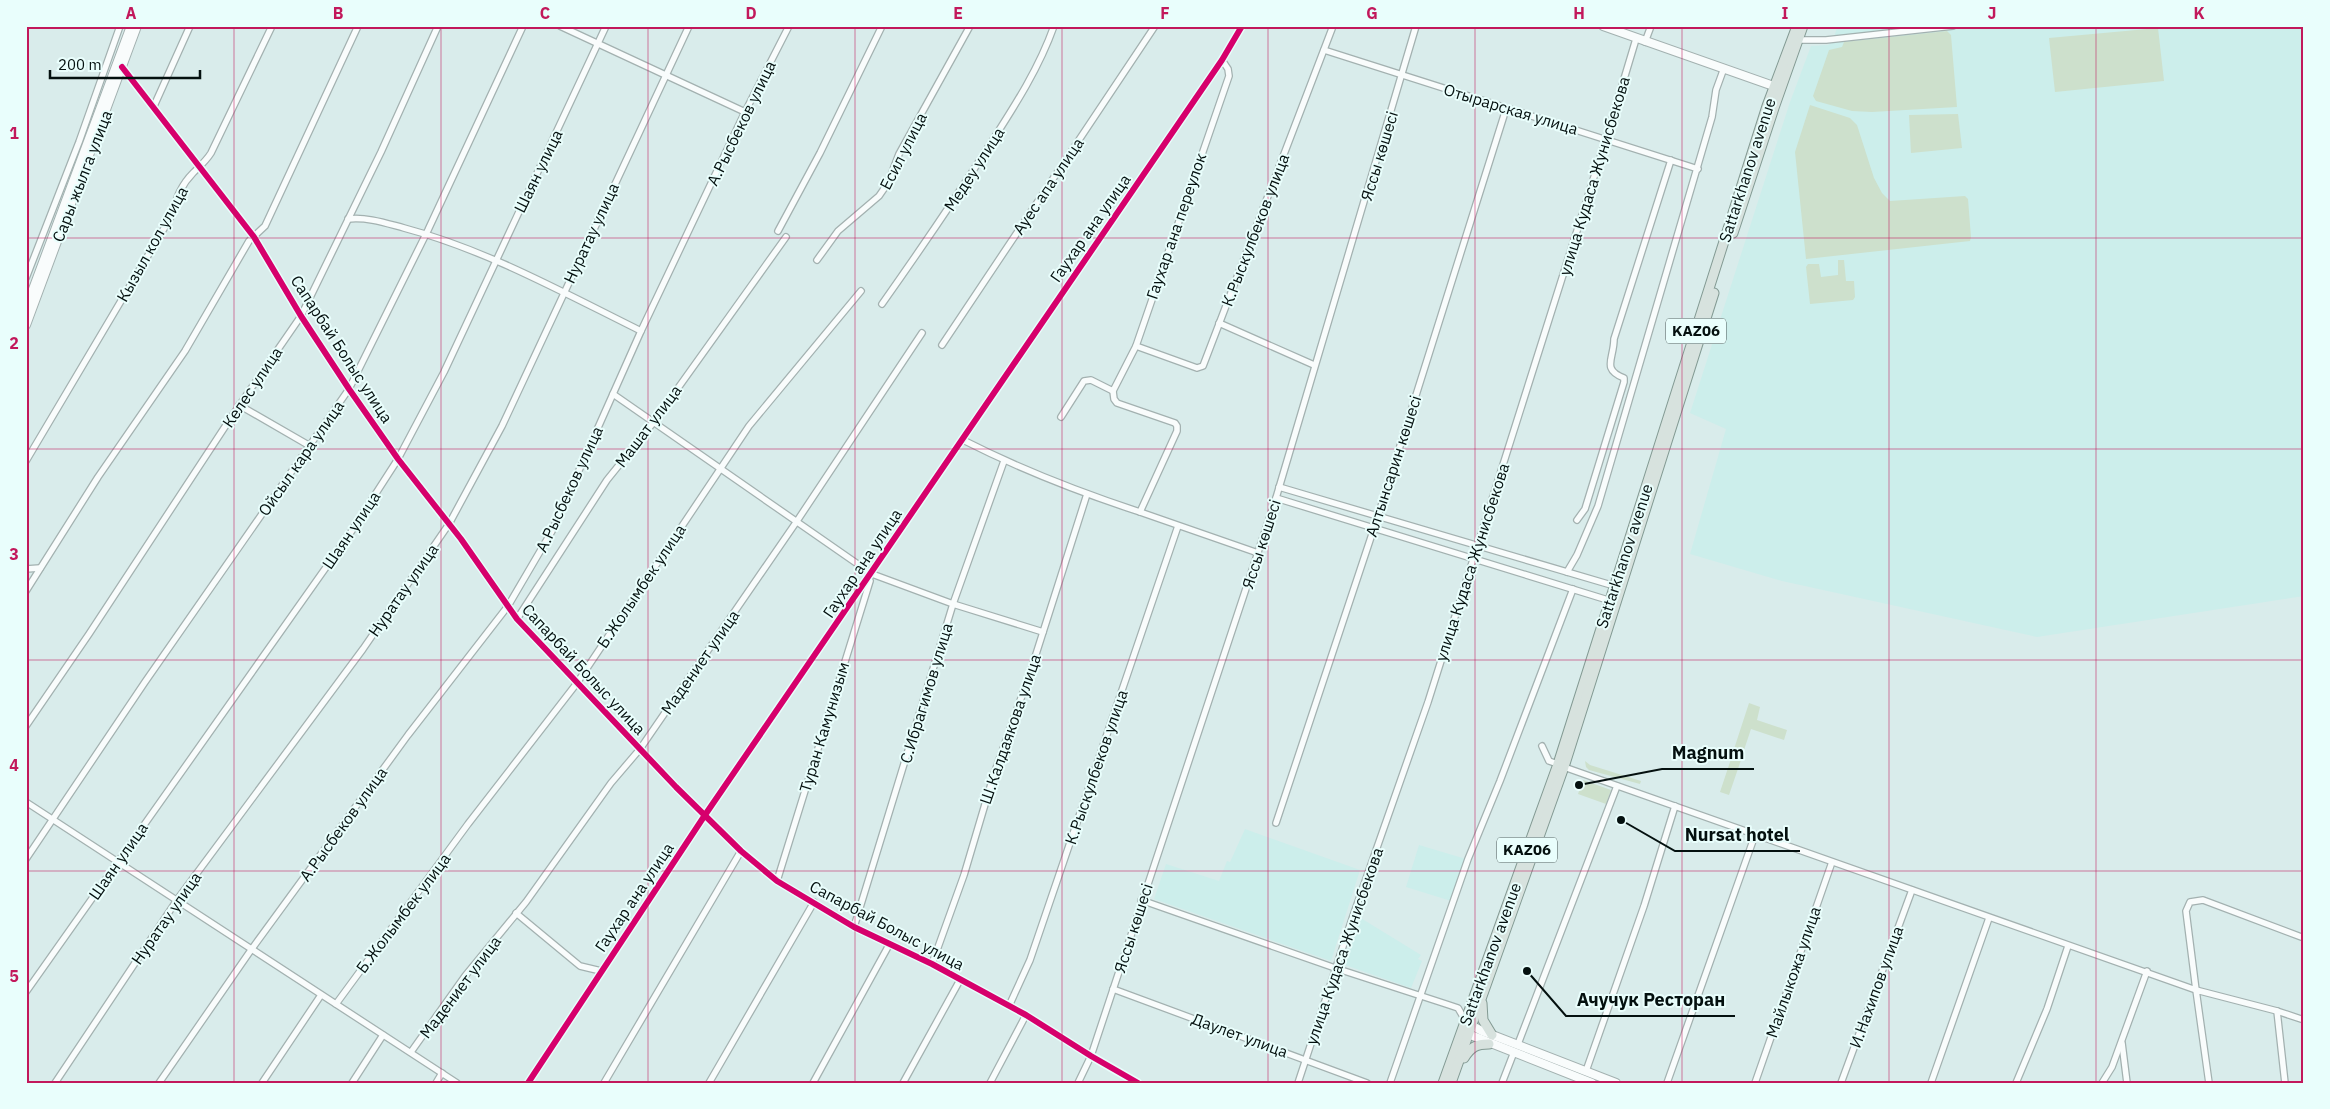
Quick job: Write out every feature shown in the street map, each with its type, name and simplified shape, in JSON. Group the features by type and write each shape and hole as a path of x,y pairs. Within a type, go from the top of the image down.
{"main road":[{"name":"Сары жылга улица","path":"26,308 131,26"},
{"name":"Сары жылга улица","path":"26,324 138,26"},
{"path":"1603,26 1777,87"},
{"name":"Sattarkhanov avenue","path":"1443,1083 1451,1077 1458,1066 1466,1026 1482,997 1561,766 1797,26"},
{"name":"Sattarkhanov avenue","path":"1777,87 1799,40 1803,26"},
{"name":"Sattarkhanov avenue","path":"1451,1077 1466,1026 1561,766"},
{"path":"1482,997 1483,1020 1491,1039"},
{"path":"1466,1026 1514,1052 1584,1078 1616,1083"},
{"path":"1458,1066 1473,1047 1491,1039 1518,1044 1592,1083"}],"street":[{"path":"26,278 80,142 120,26"},
{"path":"154,106 190,26"},
{"name":"Кызыл кол улица","path":"26,461 172,215 176,199 194,172 201,168 222,130 272,26"},
{"path":"26,590 98,477 185,351 249,241 264,226 358,26"},
{"name":"Келес улица","path":"26,726 300,316 381,152 438,26"},
{"name":"Ойсыл кара улица","path":"26,859 145,682 349,389 426,234 523,26"},
{"path":"560,26 745,112"},
{"name":"Шаян улица","path":"26,992 351,532 398,459 444,372 606,26"},
{"name":"Нуратау улица","path":"55,1083 177,900 363,649 450,524 502,426 688,26"},
{"name":"А.Рысбеков улица","path":"159,1083 251,950 408,735 508,606 552,531 641,331 745,112 789,26"},
{"path":"778,231 820,153 882,26"},
{"name":"Есил улица","path":"816,260 838,232 879,196 888,183 899,154 970,26"},
{"name":"Медеу улица","path":"882,304 938,224 1029,82 1045,51 1054,26"},
{"name":"Ауес апа улица","path":"942,345 1155,26"},
{"name":"Гаухар ана улица","path":"528,1083 705,815 872,574 1222,60 1242,26"},
{"name":"К.Рыскулбеков улица","path":"1136,346 1201,369 1333,26"},
{"name":"Яссы көшесі","path":"1078,1083 1091,1056 1276,498 1416,26"},
{"path":"1645,42 1651,26"},
{"path":"1799,40 1826,40 1953,26"},
{"name":"улица Кудаса Жунисбекова","path":"1298,1083 1335,968 1428,702 1636,39"},
{"name":"Отырарская улица","path":"1324,50 1698,169"},
{"name":"Гаухар ана переулок","path":"1113,391 1136,346 1229,76 1228,69 1222,60"},
{"name":"Сапарбай Болыс улица","path":"122,67 254,237 300,316 349,389 398,459 450,524 517,619 740,851 778,881 854,926 889,945 932,964 1026,1015 1138,1083"},
{"path":"1567,572 1577,555 1598,506 1698,169 1712,116 1716,90 1724,68"},
{"name":"Алтынсарин көшесі","path":"1276,823 1378,516 1506,109"},
{"path":"1577,520 1586,509 1624,382 1624,378 1613,374 1610,369 1614,339 1671,160"},
{"path":"348,219 372,219 450,241 496,261 641,331"},
{"name":"Машат улица","path":"517,619 607,480 653,423 786,237"},
{"name":"Б.Жолымбек улица","path":"336,1004 468,824 577,683 749,426 771,397 861,291"},
{"path":"1219,323 1314,365"},
{"name":"Мадениет улица","path":"411,1052 465,976 516,913 611,783 640,749 797,521 922,333"},
{"path":"1061,417 1084,381 1091,380 1113,391 1117,403 1175,423 1177,431 1140,512"},
{"path":"613,394 872,574 953,604 1042,632"},
{"path":"239,405 310,446"},
{"path":"963,440 1004,460 1087,494 1258,553"},
{"name":"С.Ибрагимов улица","path":"854,926 953,604 1004,460"},
{"path":"1279,487 1618,588"},
{"name":"Ш.Калдаякова улица","path":"932,964 964,875 994,774 1030,673 1087,494"},
{"path":"1276,498 1614,602"},
{"name":"К.Рыскулбеков улица","path":"1009,1006 1030,960 1178,526"},
{"path":"26,569 40,568"},
{"name":"Туран Камунизым","path":"778,881 872,574"},
{"path":"1390,1083 1468,859 1494,797 1573,589"},
{"path":"1542,746 1549,761 1561,766 2196,990 2304,1020"},
{"path":"1518,1044 1617,786"},
{"path":"26,802 457,1083"},
{"path":"1584,1078 1644,906 1675,806"},
{"path":"1667,1083 1755,834"},
{"path":"604,1083 740,851"},
{"name":"Майлыкожа улица","path":"1754,1083 1832,862"},
{"name":"И.Нахипов улица","path":"1841,1083 1912,890"},
{"path":"1142,900 1335,968 1458,1008 1466,1026"},
{"path":"2209,1083 2186,911 2190,902 2203,900 2304,938"},
{"path":"709,1083 814,902"},
{"path":"516,913 580,966 601,971"},
{"path":"1931,1083 1989,918"},
{"path":"813,1083 889,945"},
{"path":"2016,1083 2047,1009 2068,946"},
{"path":"2102,1083 2112,1067 2147,972"},
{"path":"903,1083 960,980"},
{"name":"Даулет улица","path":"1113,989 1367,1083"},
{"path":"262,1083 321,995"},
{"path":"2277,1011 2285,1083"},
{"path":"990,1083 1026,1015"},
{"path":"352,1083 383,1035"},
{"path":"2121,1041 2127,1083"},
{"path":"1502,1083 1514,1052"},
{"path":"436,1083 442,1073"}],"shaded area":[{"path":"1851,26 2304,26 2304,596 2037,637 1782,581 1690,554 1726,429 1690,413 1790,102 1811,46 1828,45 1832,42 1837,28"},
{"path":"1245,829 1360,870 1331,961 1154,899 1166,864 1219,881 1227,861 1230,862"},
{"path":"1419,845 1466,859 1451,901 1406,887"},
{"path":"1359,917 1421,955 1418,959 1422,961 1411,988 1342,964"}],"green space":[{"path":"2158,28 2164,81 2055,92 2049,38"},
{"path":"1947,31 1951,35 1957,107 1872,112 1852,111 1816,101 1813,96 1829,50 1842,47 1844,42"},
{"path":"1810,105 1850,118 1857,125 1874,178 1882,193 1890,201 1965,196 1968,199 1970,241 1806,259 1795,152"},
{"path":"1958,114 1962,148 1911,153 1909,115"},
{"path":"1838,260 1844,260 1846,281 1854,281 1855,297 1853,300 1810,304 1806,267 1808,264 1819,264 1821,277 1838,275"},
{"path":"1749,703 1760,707 1757,720 1787,730 1784,740 1751,729 1743,753 1734,749"},
{"path":"1732,756 1741,760 1729,795 1720,792"},
{"path":"1585,761 1590,765 1641,781 1640,784 1589,770 1586,767"},
{"path":"1583,780 1611,790 1606,804 1578,794"}],"cycle path":[{"path":"528,1083 705,815 1222,60 1242,26"},
{"path":"122,67 254,237 301,316 349,389 398,459 461,539 517,619 676,787 741,851 777,881 854,927 932,964 1026,1015 1138,1083"}],"place":[{"name":"Magnum","path":"1579,785"},
{"name":"Nursat hotel","path":"1621,820"},
{"name":"Ачучук Ресторан","path":"1527,971"}]}
